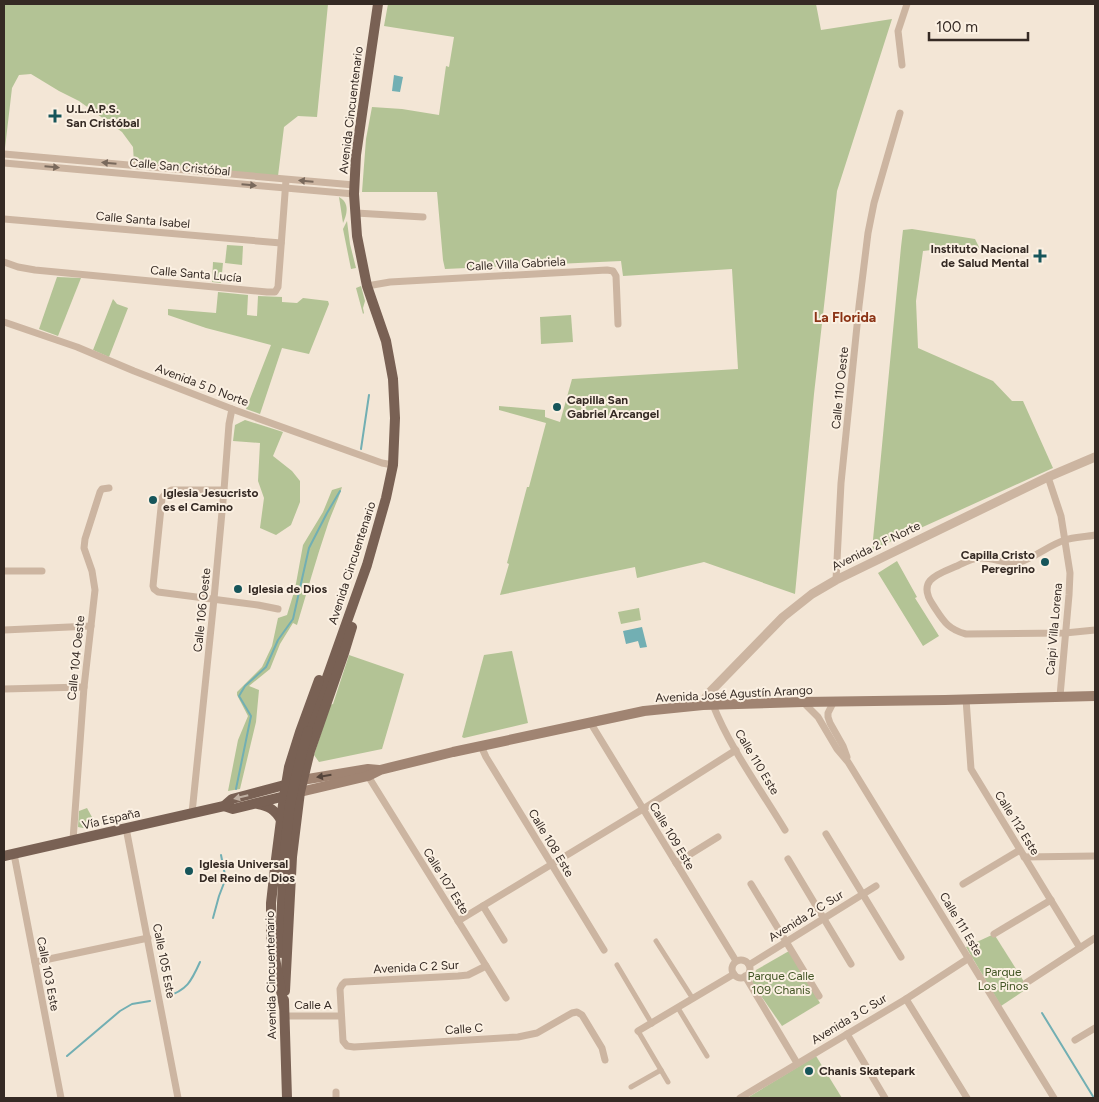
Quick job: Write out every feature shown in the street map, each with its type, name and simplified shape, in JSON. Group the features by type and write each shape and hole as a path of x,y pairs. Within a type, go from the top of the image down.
{"main road":[{"name":"Avenida Cincuentenario","path":"287,1098 281,932 283,882 290,806 308,731 376,536 393,465 396,418 393,379 386,341 368,286 357,236 354,190 360,119 378,4"},
{"path":"284,1011 292,857 302,780 356,614 357,593"},
{"path":"284,1011 271,937 271,903 284,796 300,732 346,610 357,593"},
{"name":"Avenida José Agustín Arango","path":"300,792 368,776 380,770 481,746 644,712 708,705 1095,696"},
{"name":"Avenida José Agustín Arango","path":"302,780 368,769 380,770"},
{"name":"Vía España","path":"9,855 224,806 232,799 302,780"},
{"name":"Vía España","path":"224,806 233,809 300,792"},
{"path":"254,804 273,809 281,820"}],"street":[{"path":"902,65 898,31 906,4"},
{"name":"Calle 110 Oeste","path":"836,580 841,483 868,233 874,202 900,113"},
{"name":"Calle San Cristóbal","path":"4,154 286,180 354,190"},
{"name":"Calle San Cristóbal","path":"4,163 285,188 354,190"},
{"name":"Calle Santa Lucía","path":"4,262 18,268 35,270 275,292 278,288 286,180"},
{"path":"356,213 423,217"},
{"name":"Calle Santa Isabel","path":"4,218 281,243"},
{"name":"Calle Villa Gabriela","path":"368,286 390,282 607,270 613,271 616,276 618,324"},
{"name":"Avenida 5 D Norte","path":"4,322 77,347 232,409 382,463 393,465"},
{"name":"Calle 106 Oeste","path":"192,813 214,599 229,424 232,409"},
{"name":"Avenida 2 F Norte","path":"708,705 704,700 709,693 783,617 812,594 836,580 1048,477 1095,457"},
{"name":"Caipi Villa Lorena","path":"1048,477 1061,516 1070,574 1060,696"},
{"name":"Calle 104 Oeste","path":"73,840 84,687 95,590 94,579 84,548 85,539 100,492 102,489 108,488"},
{"path":"224,490 172,490 162,498 154,589 158,592 278,609"},
{"path":"1095,535 1065,540 1020,562 982,558 973,559 936,574 931,579 927,593 949,628 966,634 1065,633 1095,630"},
{"path":"4,571 42,571"},
{"path":"4,630 91,626"},
{"path":"4,689 84,687"},
{"name":"Calle 112 Este","path":"966,700 971,769 1080,948"},
{"name":"Calle 111 Este","path":"834,701 828,717 843,746 848,762"},
{"name":"Calle 111 Este","path":"803,702 818,717 837,749 848,762 1054,1098"},
{"name":"Calle 110 Este","path":"708,705 785,830"},
{"name":"Calle 109 Este","path":"590,722 736,961"},
{"name":"Calle 108 Este","path":"481,746 604,950"},
{"path":"458,921 643,809 736,750"},
{"name":"Calle 107 Este","path":"368,776 506,998"},
{"name":"Calle 105 Este","path":"126,828 178,1098"},
{"path":"826,834 901,957"},
{"path":"676,863 718,837"},
{"path":"963,884 1020,850"},
{"name":"Calle 103 Este","path":"9,855 35,962 61,1098"},
{"path":"1024,858 1095,856"},
{"path":"788,859 851,964"},
{"path":"751,884 819,996"},
{"name":"Avenida 2 C Sur","path":"749,965 876,886"},
{"path":"994,934 1051,900"},
{"path":"483,906 504,940"},
{"path":"35,962 148,938"},
{"path":"1026,983 1095,938"},
{"path":"656,941 693,999"},
{"name":"Avenida 3 C Sur","path":"740,1098 969,958"},
{"path":"736,961 744,961 749,965 749,971 745,976 738,977 734,974 732,966 736,961"},
{"path":"616,965 652,1024"},
{"name":"Avenida C 2 Sur","path":"341,1016 340,989 345,982 468,975 486,966"},
{"path":"668,1082 638,1031 734,974"},
{"path":"745,976 797,1063"},
{"path":"906,998 967,1098"},
{"path":"678,1008 707,1056"},
{"name":"Calle A","path":"284,1011 341,1016"},
{"name":"Calle C","path":"341,1016 343,1041 347,1046 354,1047 518,1037 537,1033 572,1012 577,1012 582,1015 602,1048 606,1060"},
{"path":"1075,1040 1095,1029"},
{"path":"847,1034 885,1098"},
{"path":"631,1087 661,1070"}],"green space":[{"path":"4,4 328,4 317,117 298,116 284,127 278,176 134,163 133,147 122,132 79,101 31,74 19,75 12,88 4,148"},
{"path":"388,4 816,4 821,30 892,19 837,191 814,394 795,594 704,562 637,578 635,567 500,595 527,487 529,487 546,423 499,410 499,406 545,410 545,417 560,422 572,379 738,369 732,269 623,276 621,261 445,269 437,192 362,192 366,139 372,107 402,109 439,115 446,66 449,67 454,37 384,26"},
{"path":"339,197 346,205 343,223"},
{"path":"347,221 356,268 351,269 343,229"},
{"path":"912,229 975,239 980,249 959,247 923,251 916,301 918,348 993,381 1012,401 1023,401 1053,468 872,550 903,230"},
{"path":"227,245 243,246 242,265 225,263"},
{"path":"213,262 223,263 221,283 212,282"},
{"path":"57,277 81,278 58,336 39,329"},
{"path":"361,286 365,301 363,314 356,288"},
{"path":"218,292 248,295 247,315 257,316 258,296 282,297 282,302 297,303 303,298 328,301 329,304 309,354 282,348 260,414 246,409 271,345 206,328 168,315 168,309 216,313"},
{"path":"113,299 117,304 128,308 109,357 93,350"},
{"path":"571,315 573,342 541,344 540,317"},
{"path":"245,420 283,432 273,456 292,471 300,481 300,502 291,525 276,535 260,528 264,498 258,481 260,443 233,441 235,425"},
{"path":"342,487 323,539 297,625 293,623 280,644 270,669 249,686 259,690 256,722 240,789 228,791 238,740 248,716 237,692 262,667 272,646 278,618 287,615 295,589 303,545 323,512 332,490"},
{"path":"897,561 917,597 915,598 939,636 923,646 878,573"},
{"path":"639,608 641,620 621,624 618,612"},
{"path":"512,651 528,723 462,737 484,655"},
{"path":"349,655 404,674 382,749 319,762 314,755"},
{"path":"87,808 93,819 92,826 78,827 79,811"},
{"path":"117,814 122,819 101,824 106,816"},
{"name":"Parque Los Pinos","path":"994,934 1028,988 1001,1006 966,947"},
{"name":"Parque Calle 109 Chanis","path":"789,951 820,1003 782,1026 752,983 756,970"},
{"path":"816,1056 842,1098 747,1098"}],"water":[{"path":"394,75 403,77 400,92 392,91"},
{"path":"642,627 647,647 640,648 638,641 626,644 623,631"}],"waterway":[{"path":"361,449 369,395"},
{"path":"236,789 251,716 239,696 245,686 266,667 278,640 293,619 309,548 340,491"},
{"path":"213,918 224,883 225,875 221,855"},
{"path":"166,997 188,984 200,962"},
{"path":"67,1056 120,1011 132,1004 150,1001"},
{"path":"1042,1013 1094,1098"}],"place":[{"name":"U.L.A.P.S. San Cristóbal","path":"55,116"},
{"name":"Instituto Nacional de Salud Mental","path":"1040,256"},
{"name":"Capilla San Gabriel Arcangel","path":"557,407"},
{"name":"Iglesia Jesucristo es el Camino","path":"153,500"},
{"name":"Capilla Cristo Peregrino","path":"1045,562"},
{"name":"Iglesia de Dios","path":"238,589"},
{"name":"Iglesia Universal Del Reino de Dios","path":"189,871"},
{"name":"Chanis Skatepark","path":"809,1071"}],"district":[{"name":"La Florida","path":"845,317"}]}
